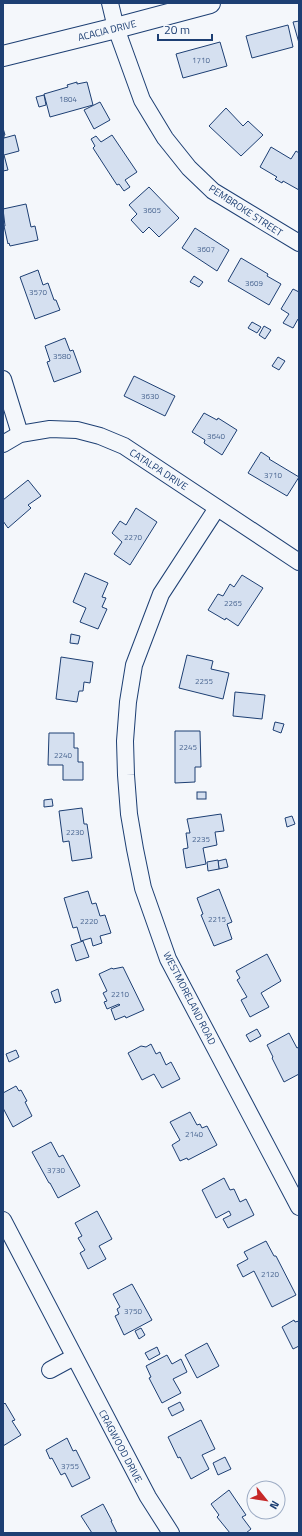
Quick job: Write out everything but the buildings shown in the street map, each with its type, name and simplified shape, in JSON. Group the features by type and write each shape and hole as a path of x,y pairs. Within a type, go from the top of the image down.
{"street":[{"name":"PEMBROKE STREET","path":"110,3 116,28 142,100 165,138 189,168 213,191 299,243"},
{"name":"ACACIA DRIVE","path":"3,56 210,3"},
{"path":"3,379 20,434"},
{"name":"CATALPA DRIVE","path":"3,444 20,434 50,429 77,430 100,436 124,446 299,562"},
{"name":"WESTMORELAND ROAD","path":"217,508 161,594 134,665 128,702 125,741 129,814 143,888 168,959 299,1207"},
{"name":"CRAGWOOD DRIVE","path":"3,1220 148,1497 171,1533"},
{"path":"50,1370 74,1357"}]}
